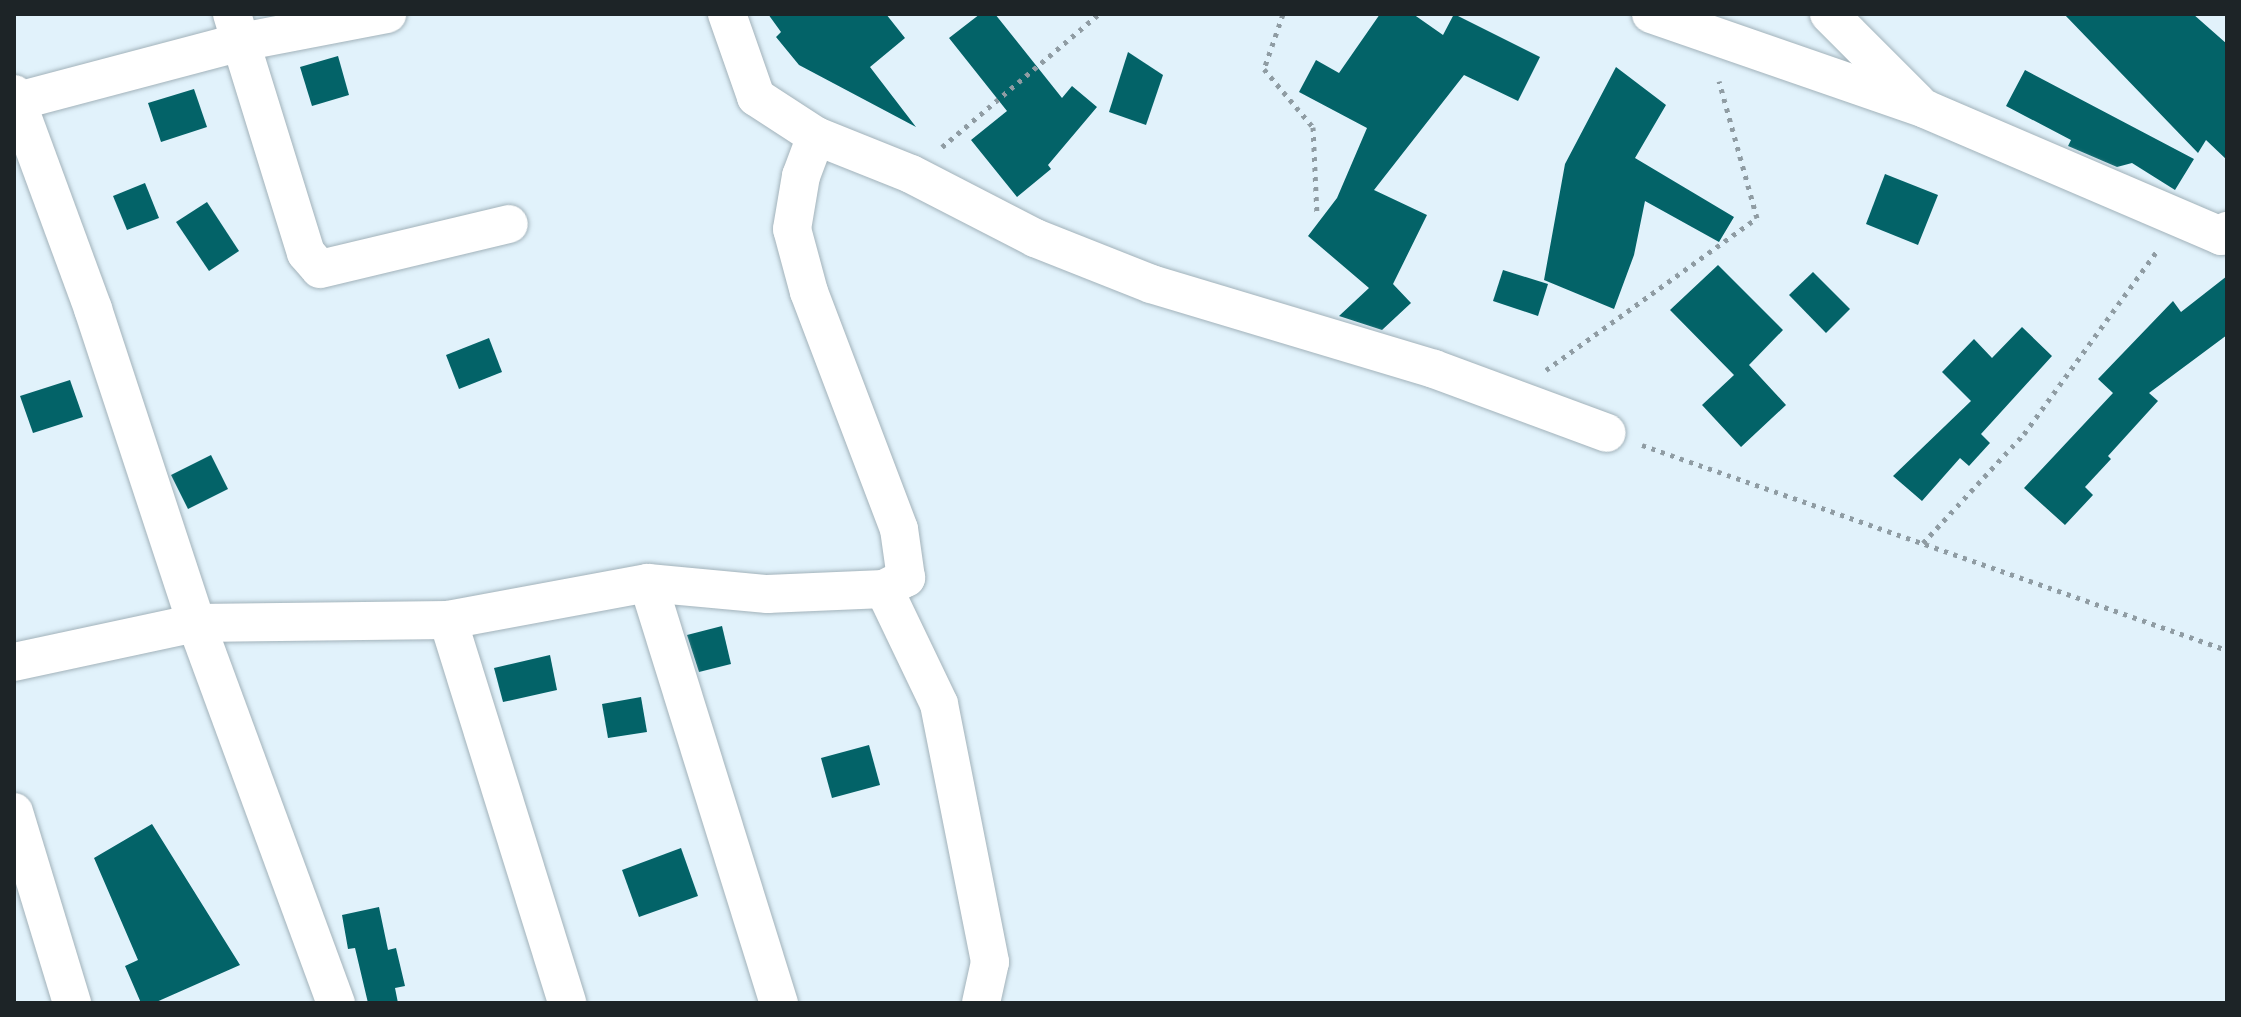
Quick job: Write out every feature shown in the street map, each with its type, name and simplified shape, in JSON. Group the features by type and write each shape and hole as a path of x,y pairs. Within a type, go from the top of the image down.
{"street":[{"path":"336,1003 196,623 93,309 15,99 236,28 387,14"},
{"path":"727,14 756,97 816,136 911,174 1035,238 1151,284 1434,369 1607,433"},
{"path":"1651,14 1925,109 2221,236 2227,231"},
{"path":"1829,14 1925,109"},
{"path":"236,28 306,253 320,269 509,224"},
{"path":"14,662 196,623 448,620 648,583 767,594 884,589 906,578 899,529 809,292 792,229 801,176 816,136"},
{"path":"648,583 779,1003"},
{"path":"884,589 939,704 990,962 981,1003"},
{"path":"448,620 567,1003"},
{"path":"14,812 72,1003"}],"path":[{"path":"911,174 1099,14"},
{"path":"1283,14 1264,69 1313,127 1317,215"},
{"path":"1507,397 1757,218 1707,33"},
{"path":"1923,543 2024,434 2180,219"},
{"path":"1607,433 2227,650"}],"building":[{"path":"768,14 886,14 905,38 870,67 916,127 799,65 776,37 781,32"},
{"path":"980,14 995,14 1062,98 1072,86 1097,107 1048,165 1051,169 1017,197 971,140 1007,111 949,38"},
{"path":"1380,14 1413,14 1443,35 1454,14 1540,57 1518,101 1464,75 1374,190 1427,215 1393,284 1411,303 1382,330 1339,316 1369,288 1308,236 1337,198 1367,128 1299,92 1316,60 1339,73"},
{"path":"2064,14 2193,14 2227,44 2227,160 2206,140 2198,153"},
{"path":"1128,52 1163,75 1146,125 1109,112"},
{"path":"338,56 349,95 312,106 300,67"},
{"path":"1616,67 1666,105 1635,158 1734,217 1719,242 1645,201 1634,255 1614,309 1544,280 1565,164"},
{"path":"2025,70 2194,159 2175,190 2132,163 2117,167 2068,146 2071,140 2006,106"},
{"path":"194,89 207,127 161,142 148,103"},
{"path":"1885,174 1938,195 1918,245 1866,224"},
{"path":"145,183 159,218 127,230 113,196"},
{"path":"207,202 239,251 209,271 176,222"},
{"path":"1718,265 1783,330 1749,365 1786,405 1741,447 1702,405 1734,375 1670,310"},
{"path":"1503,270 1548,284 1538,316 1493,301"},
{"path":"1813,272 1850,309 1826,333 1789,295"},
{"path":"2227,276 2227,335 2149,393 2158,401 2108,456 2111,459 2085,487 2093,495 2065,525 2024,488 2113,393 2098,379 2173,301 2181,312"},
{"path":"2022,327 2052,356 1981,434 1990,443 1969,466 1960,458 1922,501 1893,476 1971,401 1942,372 1974,339 1992,358"},
{"path":"489,338 502,372 459,389 446,355"},
{"path":"70,380 83,417 33,433 20,396"},
{"path":"211,455 228,489 188,509 171,475"},
{"path":"722,626 731,664 699,672 687,635"},
{"path":"550,655 557,690 503,702 494,668"},
{"path":"641,697 647,732 608,738 602,704"},
{"path":"869,745 880,785 832,798 821,758"},
{"path":"152,824 240,965 154,1003 141,1003 125,966 138,960 94,858"},
{"path":"681,848 698,896 639,917 622,870"},
{"path":"379,907 388,950 396,948 405,986 395,988 398,1003 368,1003 355,948 348,949 342,915"}]}
